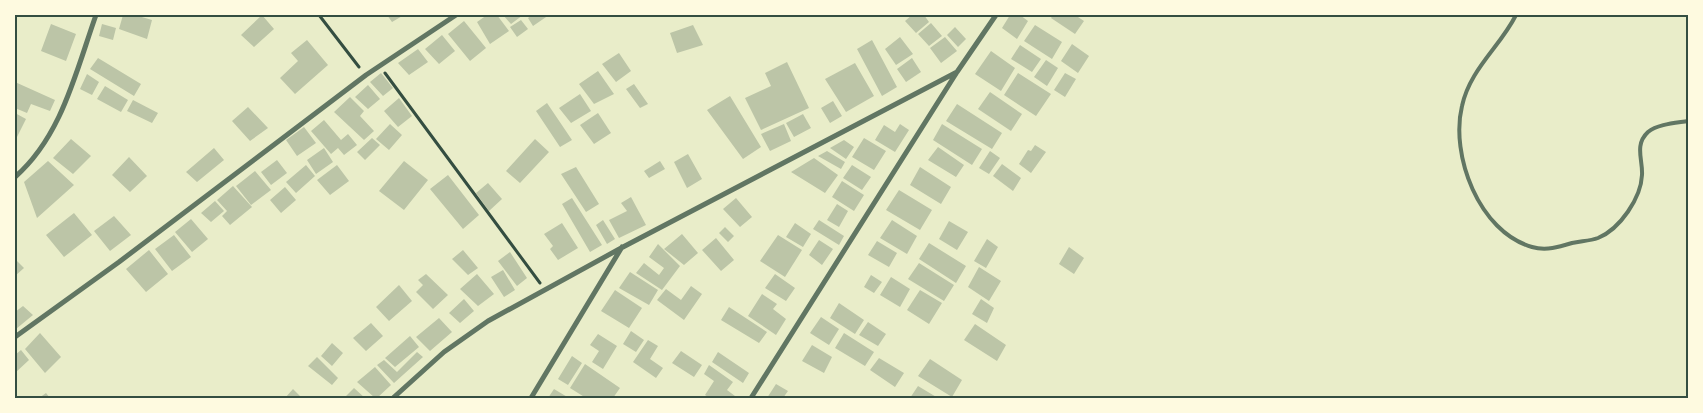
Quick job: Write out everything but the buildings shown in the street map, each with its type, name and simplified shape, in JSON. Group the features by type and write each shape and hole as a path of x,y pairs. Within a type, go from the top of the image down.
{"street":[{"path":"15,177 34,156 57,121 68,97 96,15"},
{"path":"15,337 119,262 366,75 456,15"},
{"path":"752,398 957,72 996,15"},
{"path":"393,398 444,352 474,330 622,247 957,72"},
{"path":"531,398 622,247"}],"lane":[{"path":"1516,15 1478,68 1467,88 1461,108 1460,139 1462,159 1475,196 1495,224 1522,244 1532,248 1559,247 1599,237 1614,229 1623,220 1635,199 1642,177 1639,152 1642,141 1649,132 1661,126 1688,121"}],"path":[{"path":"319,15 366,75"},
{"path":"380,66 545,290"}]}
